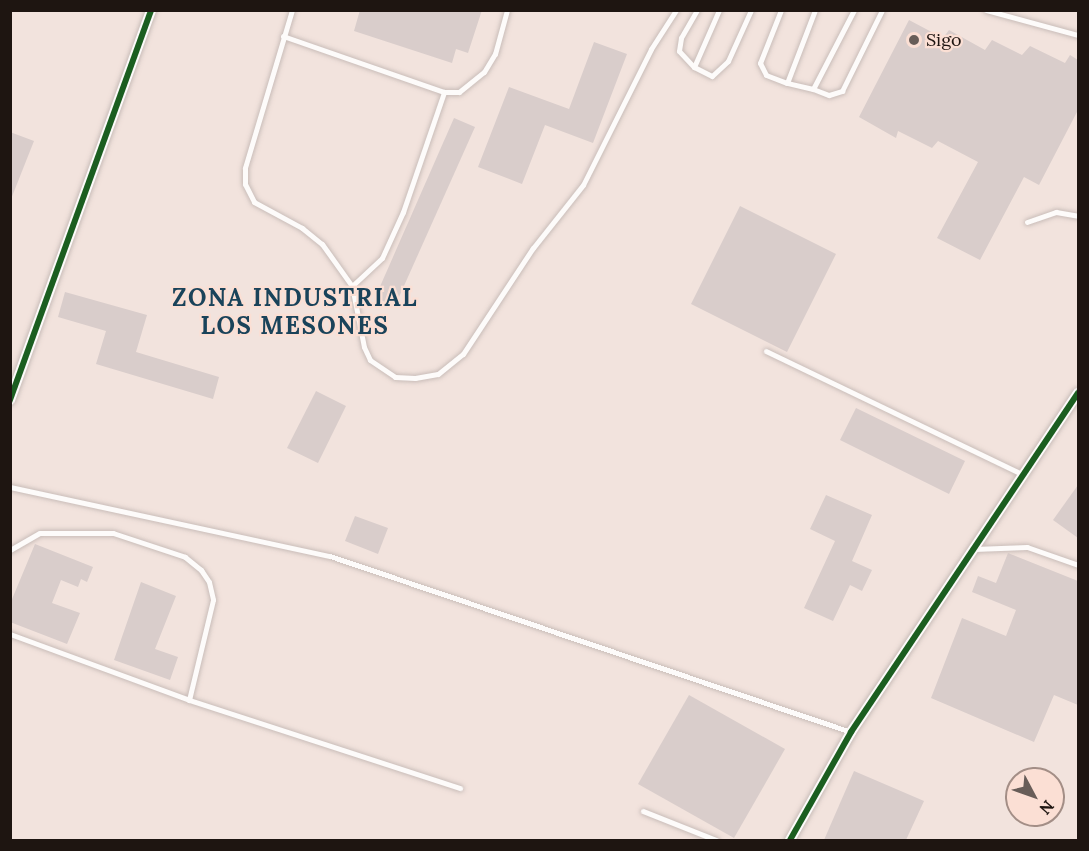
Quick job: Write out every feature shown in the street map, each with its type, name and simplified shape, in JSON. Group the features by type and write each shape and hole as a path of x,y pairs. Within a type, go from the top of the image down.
{"street":[{"path":"10,400 151,10"},
{"path":"790,840 851,732 1078,393"}],"lane":[{"path":"292,10 245,168 245,184 254,202 302,228 322,244 352,286 364,347 382,370 395,377 415,378 438,374 453,366 533,248 583,185 651,49 676,10"},
{"path":"283,36 444,92 459,92 484,72 495,54 507,10"},
{"path":"697,10 681,38 679,51 694,67 712,76 724,67 752,10"},
{"path":"694,67 719,10"},
{"path":"781,10 760,63 766,75 829,95 842,91 882,10"},
{"path":"787,83 815,10"},
{"path":"813,89 854,10"},
{"path":"986,10 1078,35"},
{"path":"352,286 382,258 404,212 444,92"},
{"path":"1027,222 1056,212 1078,216"},
{"path":"766,351 1024,475"},
{"path":"10,487 330,556 851,732"},
{"path":"10,550 40,533 113,533 185,557 201,570 209,582 213,600 189,700"},
{"path":"974,549 1027,547 1078,565"},
{"path":"10,634 189,700 460,788"},
{"path":"643,811 716,840"}],"building":[{"path":"360,10 482,10 468,53 456,49 452,63 354,31"},
{"path":"909,20 943,38 949,30 985,50 992,40 1022,55 1030,46 1065,63 1070,55 1078,60 1078,110 1039,185 1024,177 980,260 937,238 978,162 938,141 932,148 898,131 896,138 859,117"},
{"path":"594,42 627,54 593,143 545,125 522,184 478,167 509,87 569,109"},
{"path":"454,118 475,127 395,306 375,298"},
{"path":"10,132 34,141 11,199 10,199"},
{"path":"740,206 836,254 787,352 691,304"},
{"path":"65,292 147,315 136,352 219,377 213,399 96,364 106,331 58,317"},
{"path":"316,391 346,406 318,463 287,448"},
{"path":"856,408 965,461 949,494 840,440"},
{"path":"1078,485 1078,538 1053,520"},
{"path":"826,495 872,515 852,561 872,570 862,591 850,585 833,621 804,608 835,541 810,529"},
{"path":"355,516 388,528 378,554 345,541"},
{"path":"35,544 93,567 87,582 81,579 78,587 61,580 52,603 80,613 67,644 10,622 10,604"},
{"path":"1008,553 1078,581 1078,705 1054,695 1034,742 931,698 962,618 1006,636 1016,610 972,592 978,576 996,583"},
{"path":"141,582 176,596 155,649 178,657 170,680 114,660"},
{"path":"689,695 785,749 734,838 638,784"},
{"path":"854,771 924,801 906,840 824,840"}],"cycle path":[{"path":"10,400 151,10"},
{"path":"790,840 851,732 1078,393"}],"place":[{"name":"Sigo","path":"914,40"}],"district":[{"name":"ZONA INDUSTRIAL LOS MESONES","path":"295,312"}]}
